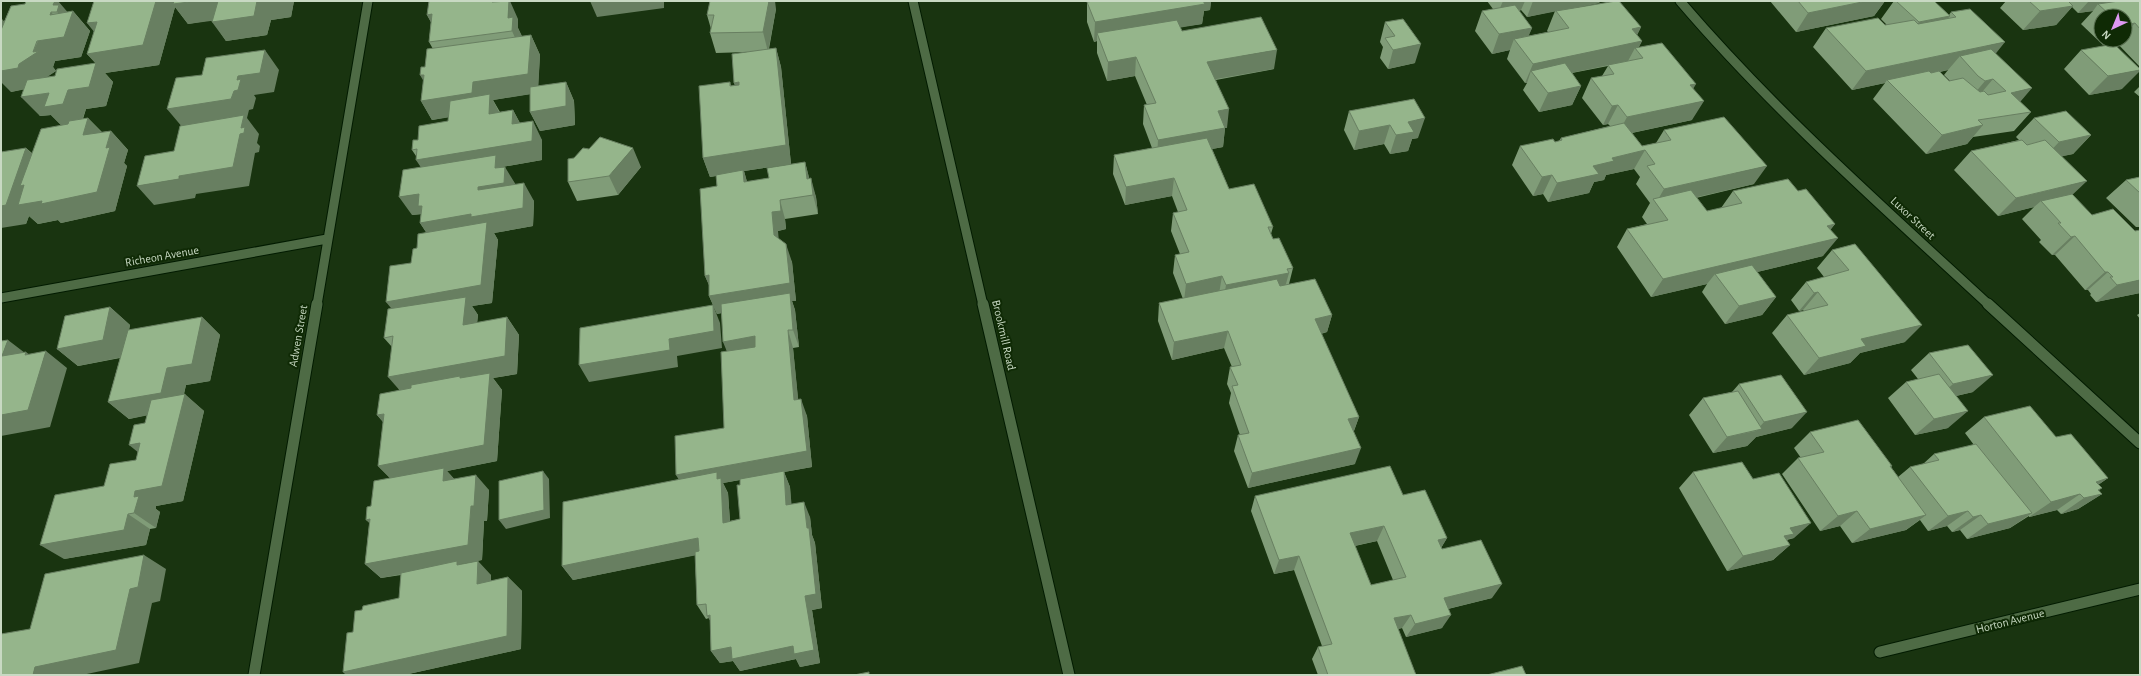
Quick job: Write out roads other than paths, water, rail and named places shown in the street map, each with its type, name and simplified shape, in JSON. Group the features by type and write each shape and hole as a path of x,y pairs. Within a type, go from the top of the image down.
{"street":[{"name":"Adwen Street","path":"254,675 368,1"},
{"name":"Brookmill Road","path":"913,1 1069,675"},
{"name":"Luxor Street","path":"1680,1 1722,50 1862,188 2140,443"},
{"name":"Richeon Avenue","path":"1,298 327,239"},
{"name":"Horton Avenue","path":"1880,652 2140,589"}]}
